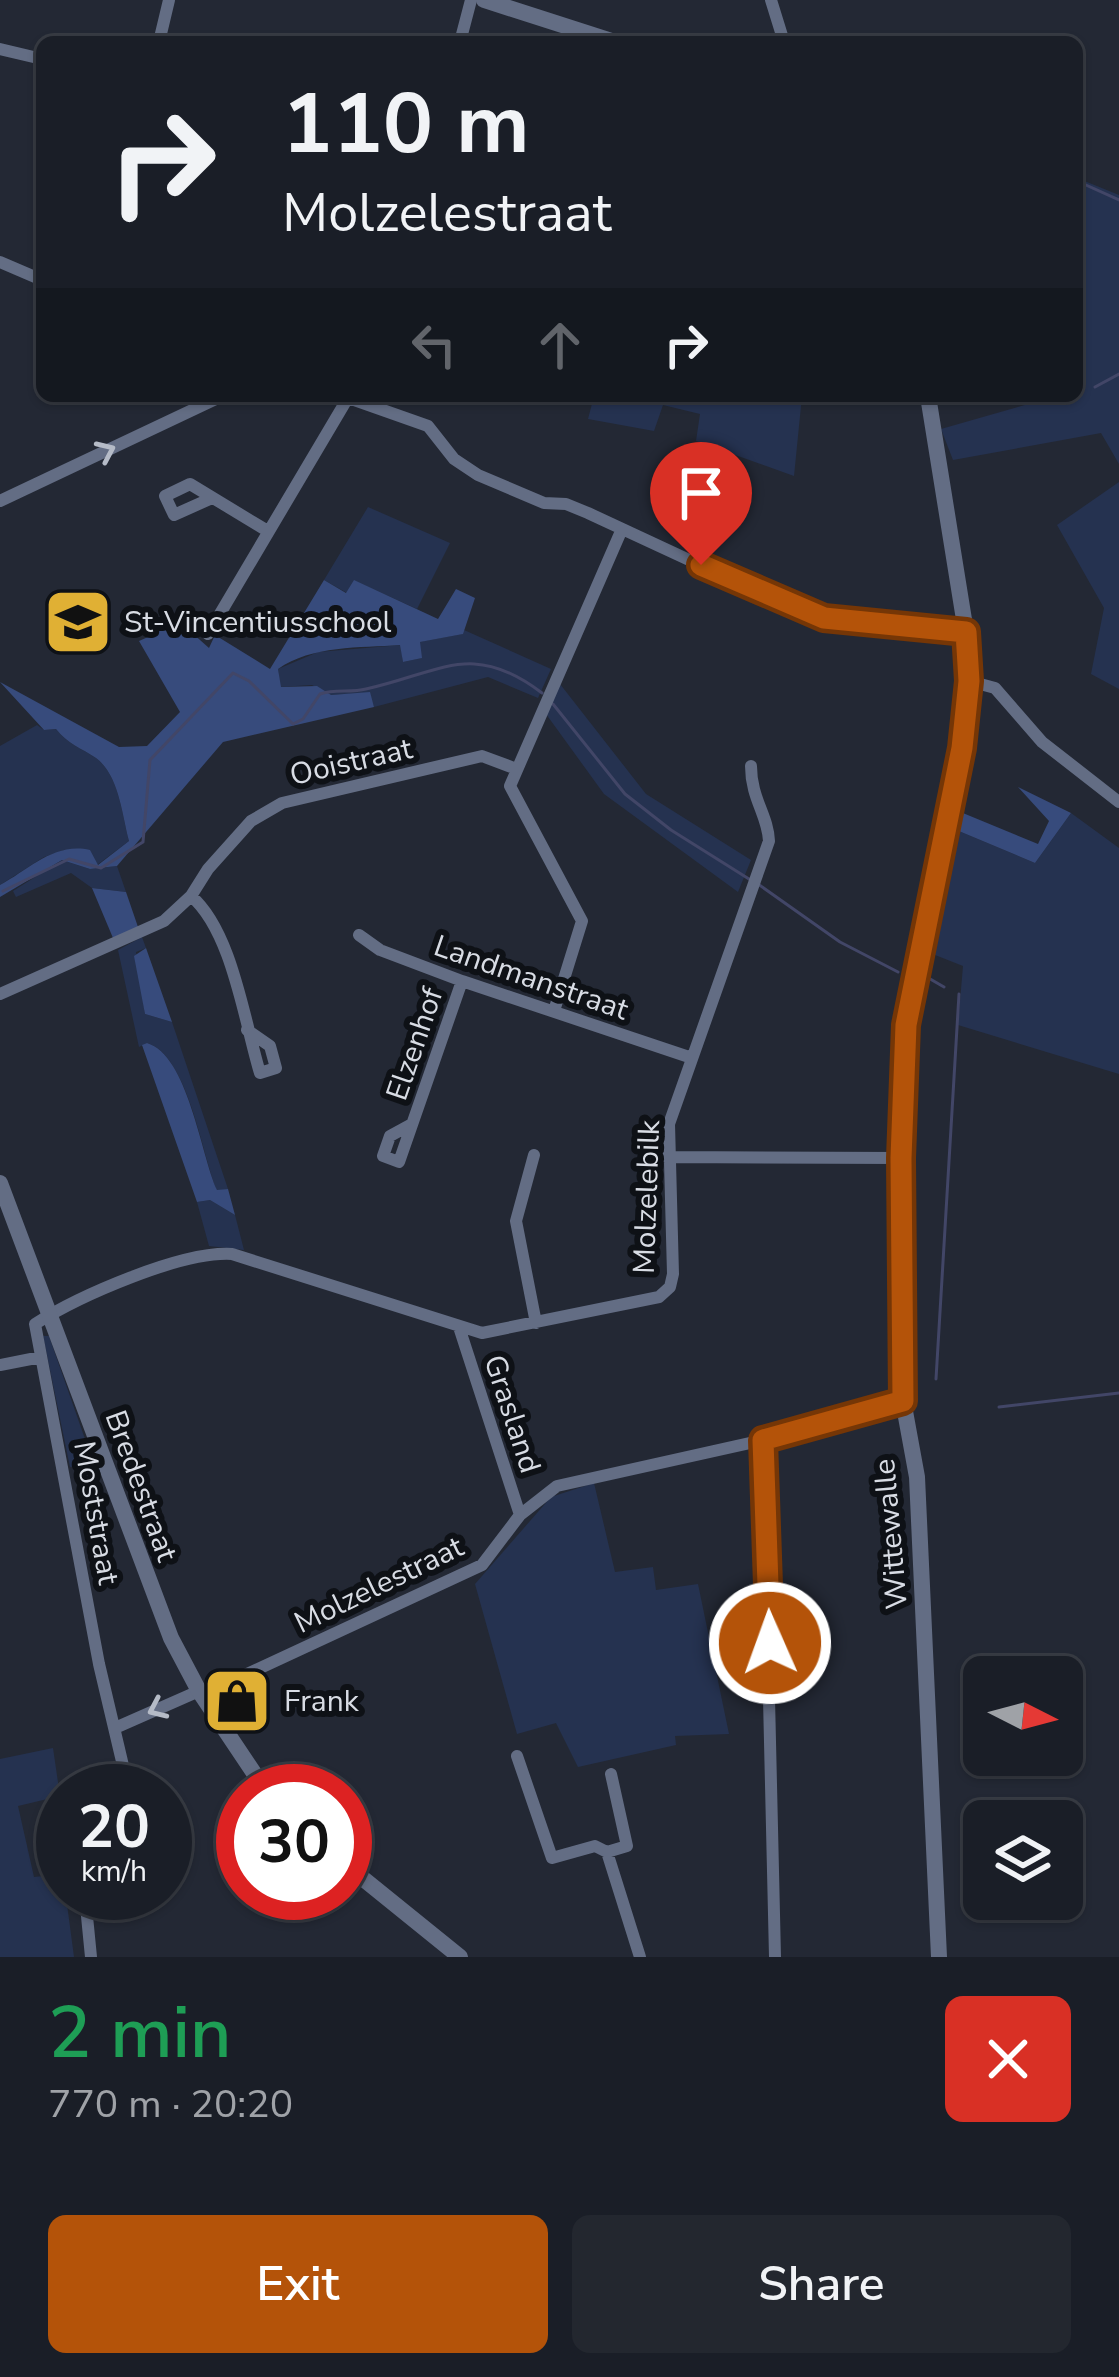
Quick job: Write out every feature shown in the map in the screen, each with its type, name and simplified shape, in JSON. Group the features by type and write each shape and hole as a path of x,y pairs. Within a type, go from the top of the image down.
{"street":[{"path":"160,36 169,0"},
{"path":"462,36 471,0"},
{"path":"484,0 597,36"},
{"path":"771,0 782,36"},
{"path":"0,49 36,58"},
{"path":"0,262 36,277"},
{"path":"0,501 209,402"},
{"path":"208,634 344,402"},
{"path":"361,402 428,426 454,460 478,475 544,502 566,504 799,611 858,623 966,632"},
{"name":"Wittewalle","path":"929,402 966,632 969,681 951,808 906,1025 901,1158 903,1401 917,1477 939,1957"},
{"path":"212,497 266,530"},
{"path":"554,1011 582,921 510,786 622,529"},
{"path":"969,681 995,688 1042,742 1119,802"},
{"name":"Ooistraat","path":"0,994 164,921 191,896 251,820 283,802 482,756 514,768"},
{"name":"Molzelebilk","path":"50,1315 210,1253 232,1254 482,1334 659,1297 670,1287 669,1124 769,831 752,794 752,766"},
{"path":"191,896 215,919 247,1030"},
{"name":"Landmanstraat","path":"359,935 380,950 462,981 692,1058"},
{"name":"Elzenhof","path":"412,1124 462,981"},
{"path":"534,1155 516,1221 536,1323"},
{"path":"667,1157 901,1158"},
{"name":"Bredestraat","path":"0,1183 145,1576 200,1693 248,1764"},
{"name":"Moststraat","path":"50,1315 35,1324 123,1764"},
{"name":"Grasland","path":"459,1327 520,1515"},
{"path":"0,1365 41,1357"},
{"name":"Molzelestraat","path":"200,1693 482,1565 540,1495 578,1479 763,1440 903,1401"},
{"path":"763,1440 775,1957"},
{"path":"115,1728 200,1693"},
{"path":"517,1756 552,1858 595,1846 607,1852 627,1846 611,1774"},
{"path":"607,1852 640,1957"},
{"path":"372,1886 460,1957"},
{"path":"87,1920 91,1957"}],"shaded area":[{"path":"1083,180 1119,195 1119,464 1101,433 953,460 941,429 1035,402 1083,402"},
{"path":"592,402 801,402 794,476 696,441 700,414 663,405 654,431 588,419"},
{"path":"1119,482 1119,689 1091,674 1104,608 1057,525"},
{"path":"368,507 450,543 417,609 355,581 347,593 324,580"},
{"path":"324,580 346,593 354,580 438,619 456,589 475,598 463,634 420,642 422,658 403,662 400,645 353,648 306,656 278,669 281,687 317,686 331,695 370,692 374,707 223,742 117,866 90,869 62,860 0,897 0,885 54,853 90,850 98,865 129,841 118,796 104,765 56,729 44,730 0,682 119,747 147,746 180,712 139,641 157,633 164,608 209,648 215,635 270,669"},
{"path":"464,630 551,669 538,698 488,677 374,707 369,693 330,695 312,685 280,687 278,669 318,652 401,645 403,662 421,658 419,642"},
{"path":"560,684 646,794 751,860 738,892 604,794 546,714"},
{"path":"37,725 56,729 104,765 118,796 129,841 97,865 64,850 0,885 0,746"},
{"path":"1018,787 1071,813 1035,863 954,829 958,811 1038,844 1049,821"},
{"path":"1071,813 1119,848 1119,1074 958,1025 963,966 925,951 954,829 1035,863"},
{"path":"62,860 90,869 117,866 126,892 92,888 71,873 16,897 13,891"},
{"path":"92,888 126,892 138,927 113,938"},
{"path":"142,937 146,948 136,952 145,1014 172,1022 228,1189 217,1191 192,1108 173,1066 147,1043 139,1047 118,950"},
{"path":"146,948 172,1022 145,1014 134,956"},
{"path":"147,1043 173,1066 217,1190 228,1189 235,1215 210,1200 197,1202 142,1045"},
{"path":"210,1200 235,1215 244,1250 209,1246 197,1202"},
{"path":"43,1336 49,1336 93,1462 70,1467"},
{"path":"594,1483 615,1572 653,1567 656,1590 698,1584 729,1734 675,1736 676,1745 578,1767 556,1723 517,1734 475,1584 551,1497"},
{"path":"53,1748 55,1764 36,1764 36,1802 18,1806 36,1877 36,1920 69,1920 74,1957 0,1957 0,1759"}],"waterway":[{"path":"1083,184 1119,200"},
{"path":"1095,387 1119,374"},
{"path":"3,891 69,859 101,868 143,842 150,760 233,673 249,681 293,724 303,719 320,694 366,689 456,665 496,668 542,693"},
{"path":"553,704 625,794 671,830 749,879"},
{"path":"758,884 840,942 898,972"},
{"path":"925,976 944,987"},
{"path":"936,1379 959,994"},
{"path":"999,1407 1119,1393"}],"place":[{"name":"St-Vincentiusschool","path":"78,622"},
{"name":"Frank","path":"237,1701"}],"route":[{"path":"701,565 824,618 966,632 969,681 962,748 906,1025 901,1158 903,1401 763,1440 770,1643"}]}
